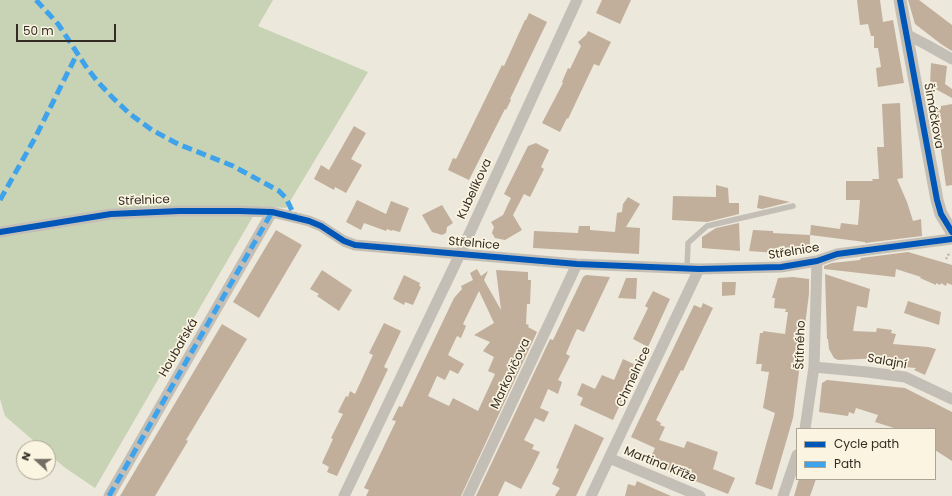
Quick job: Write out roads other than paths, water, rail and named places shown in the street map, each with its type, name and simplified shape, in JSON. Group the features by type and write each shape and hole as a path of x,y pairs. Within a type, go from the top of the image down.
{"street":[{"name":"Kubelíkova","path":"344,496 460,254 577,0"},
{"name":"Šimáčkova","path":"900,0 937,200 941,214 952,232"},
{"path":"906,34 952,59"},
{"name":"Střelnice","path":"0,232 112,214 179,211 272,212 309,221 331,231 340,238 355,245 577,264 687,269 781,267 817,261 837,254 952,239"},
{"name":"Houbařská","path":"109,496 272,212"},
{"name":"Štítného","path":"805,428 814,367 817,261"},
{"name":"Markovičova","path":"468,496 577,264"},
{"name":"Chmelnice","path":"591,496 699,269"},
{"name":"Salajní","path":"814,367 905,377 952,399"},
{"name":"Martina Kříže","path":"609,458 700,496"},
{"path":"783,496 796,458"}],"lane":[{"path":"687,269 688,243 707,226 793,206"}]}
